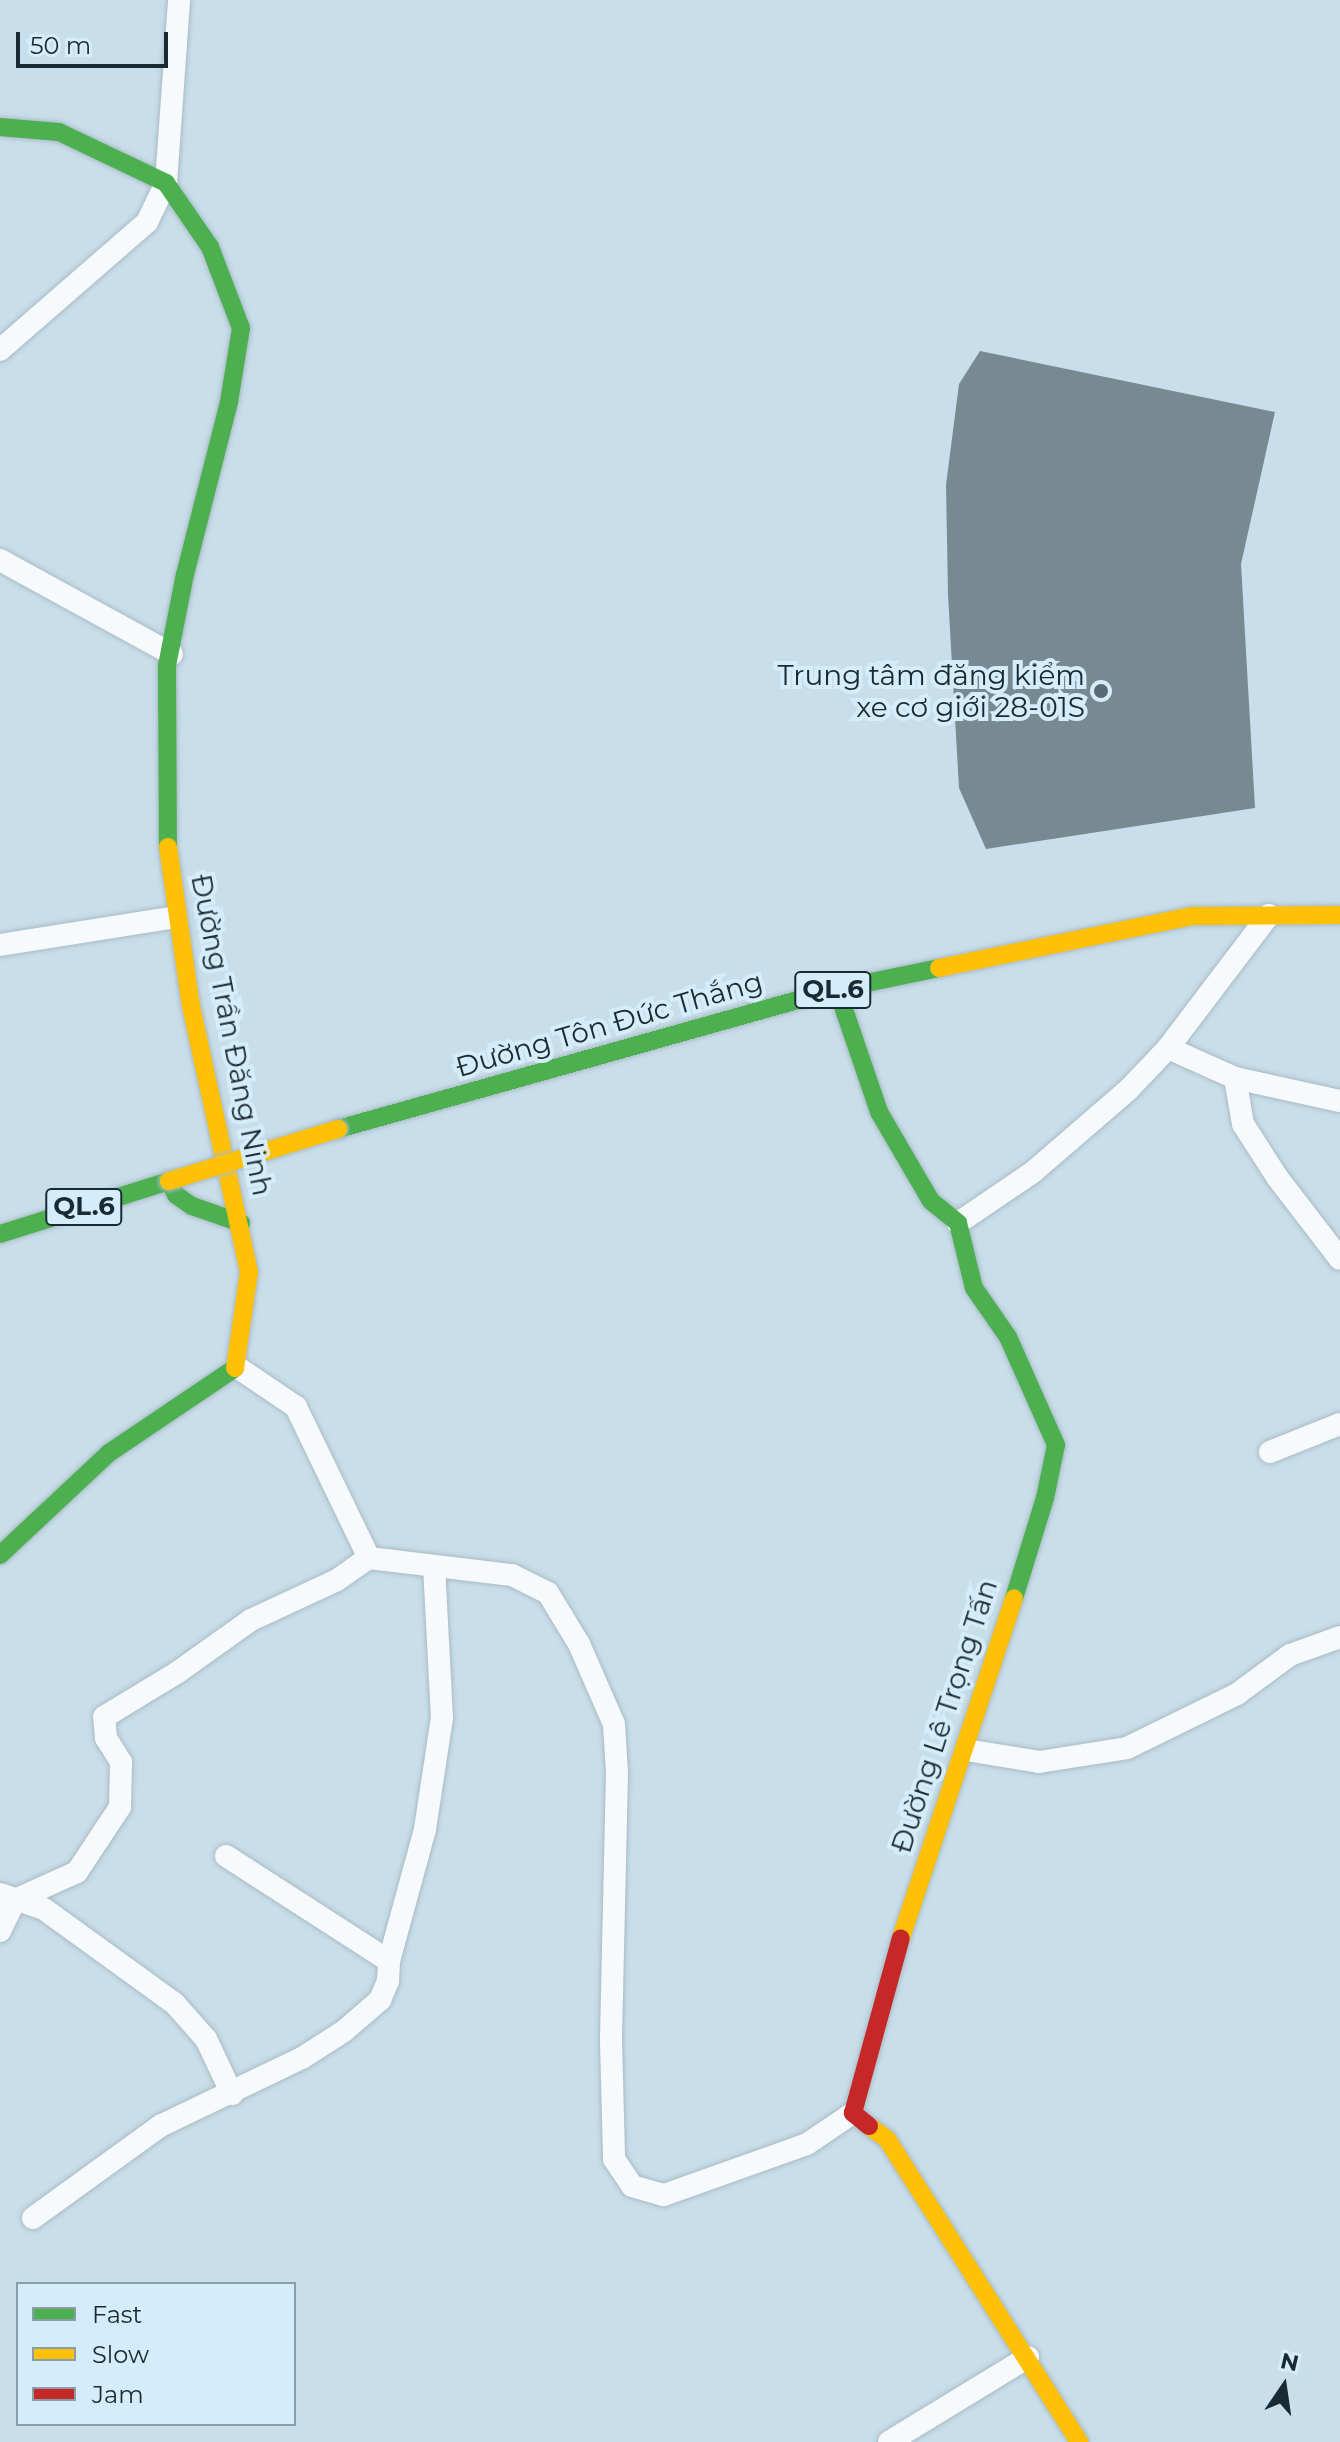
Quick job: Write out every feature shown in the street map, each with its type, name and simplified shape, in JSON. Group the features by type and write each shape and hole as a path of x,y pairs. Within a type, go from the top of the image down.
{"main road":[{"path":"0,127 59,132 166,183"},
{"name":"Đường Trần Đăng Ninh","path":"166,183 210,247 241,328 229,402 185,574 172,654 167,666 165,790 169,874 191,1006 241,1223 249,1272 237,1367"},
{"name":"Đường Tôn Đức Thắng","path":"0,1234 338,1129 837,989 1193,916 1340,915"},
{"path":"837,989 879,1112 931,1201 958,1223"},
{"path":"169,1181 176,1195 192,1206 241,1223"},
{"name":"Đường Lê Trọng Tấn","path":"853,2113 909,1908 966,1750 1045,1498 1056,1445 1008,1337 974,1288 958,1223"},
{"path":"0,1555 109,1453 237,1367"},
{"path":"853,2113 887,2139 1028,2357 1079,2442"}],"street":[{"path":"0,350 147,222 166,183 179,0"},
{"path":"0,560 172,654"},
{"path":"958,1223 1033,1172 1128,1090 1168,1048 1269,915"},
{"path":"0,945 176,917"},
{"path":"1168,1048 1235,1078 1340,1101"},
{"path":"1235,1078 1243,1124 1277,1177 1340,1259"},
{"path":"237,1367 296,1407 369,1558"},
{"path":"1270,1452 1315,1437 1340,1424"},
{"path":"7,1897 77,1872 120,1807 121,1762 106,1738 104,1717 178,1672 251,1620 337,1580 369,1558 512,1575 548,1593 579,1644 614,1724 617,1773 611,2041 614,2159 632,2186 664,2195 807,2144 853,2113"},
{"path":"33,2218 160,2126 302,2058 344,2031 380,2000 388,1981 389,1961 425,1829 442,1718 434,1567"},
{"path":"966,1750 1039,1762 1127,1748 1237,1694 1290,1655 1340,1637"},
{"path":"226,1856 389,1961"},
{"path":"0,1931 7,1897"},
{"path":"7,1897 44,1909 175,2004 206,2039 232,2094"},
{"path":"889,2442 1028,2357"}],"building":[{"name":"Trung tâm đăng kiểm xe cơ giới 28-01S","path":"980,351 1275,412 1241,564 1255,808 986,849 959,788 948,595 946,485 959,384"}],"traffic: fast":[{"path":"0,127 59,132 166,183 210,247 241,328 229,402 185,574 167,666 168,847"},
{"path":"338,1129 837,989 939,968"},
{"path":"837,989 879,1112 931,1201 958,1223 974,1288 1008,1337 1056,1445 1045,1498 1014,1598"},
{"path":"0,1234 169,1181 176,1195 192,1206 241,1223"},
{"path":"0,1555 109,1453 235,1368"}],"traffic: slow":[{"path":"168,847 191,1006 249,1272 235,1368"},
{"path":"939,968 1193,916 1340,915"},
{"path":"169,1181 338,1129"},
{"path":"901,1938 1014,1598"},
{"path":"869,2126 887,2139 1079,2442"}],"traffic: jam":[{"path":"869,2126 853,2113 901,1938"}],"place":[{"name":"Trung tâm đăng kiểm xe cơ giới 28-01S","path":"1101,691"}]}
